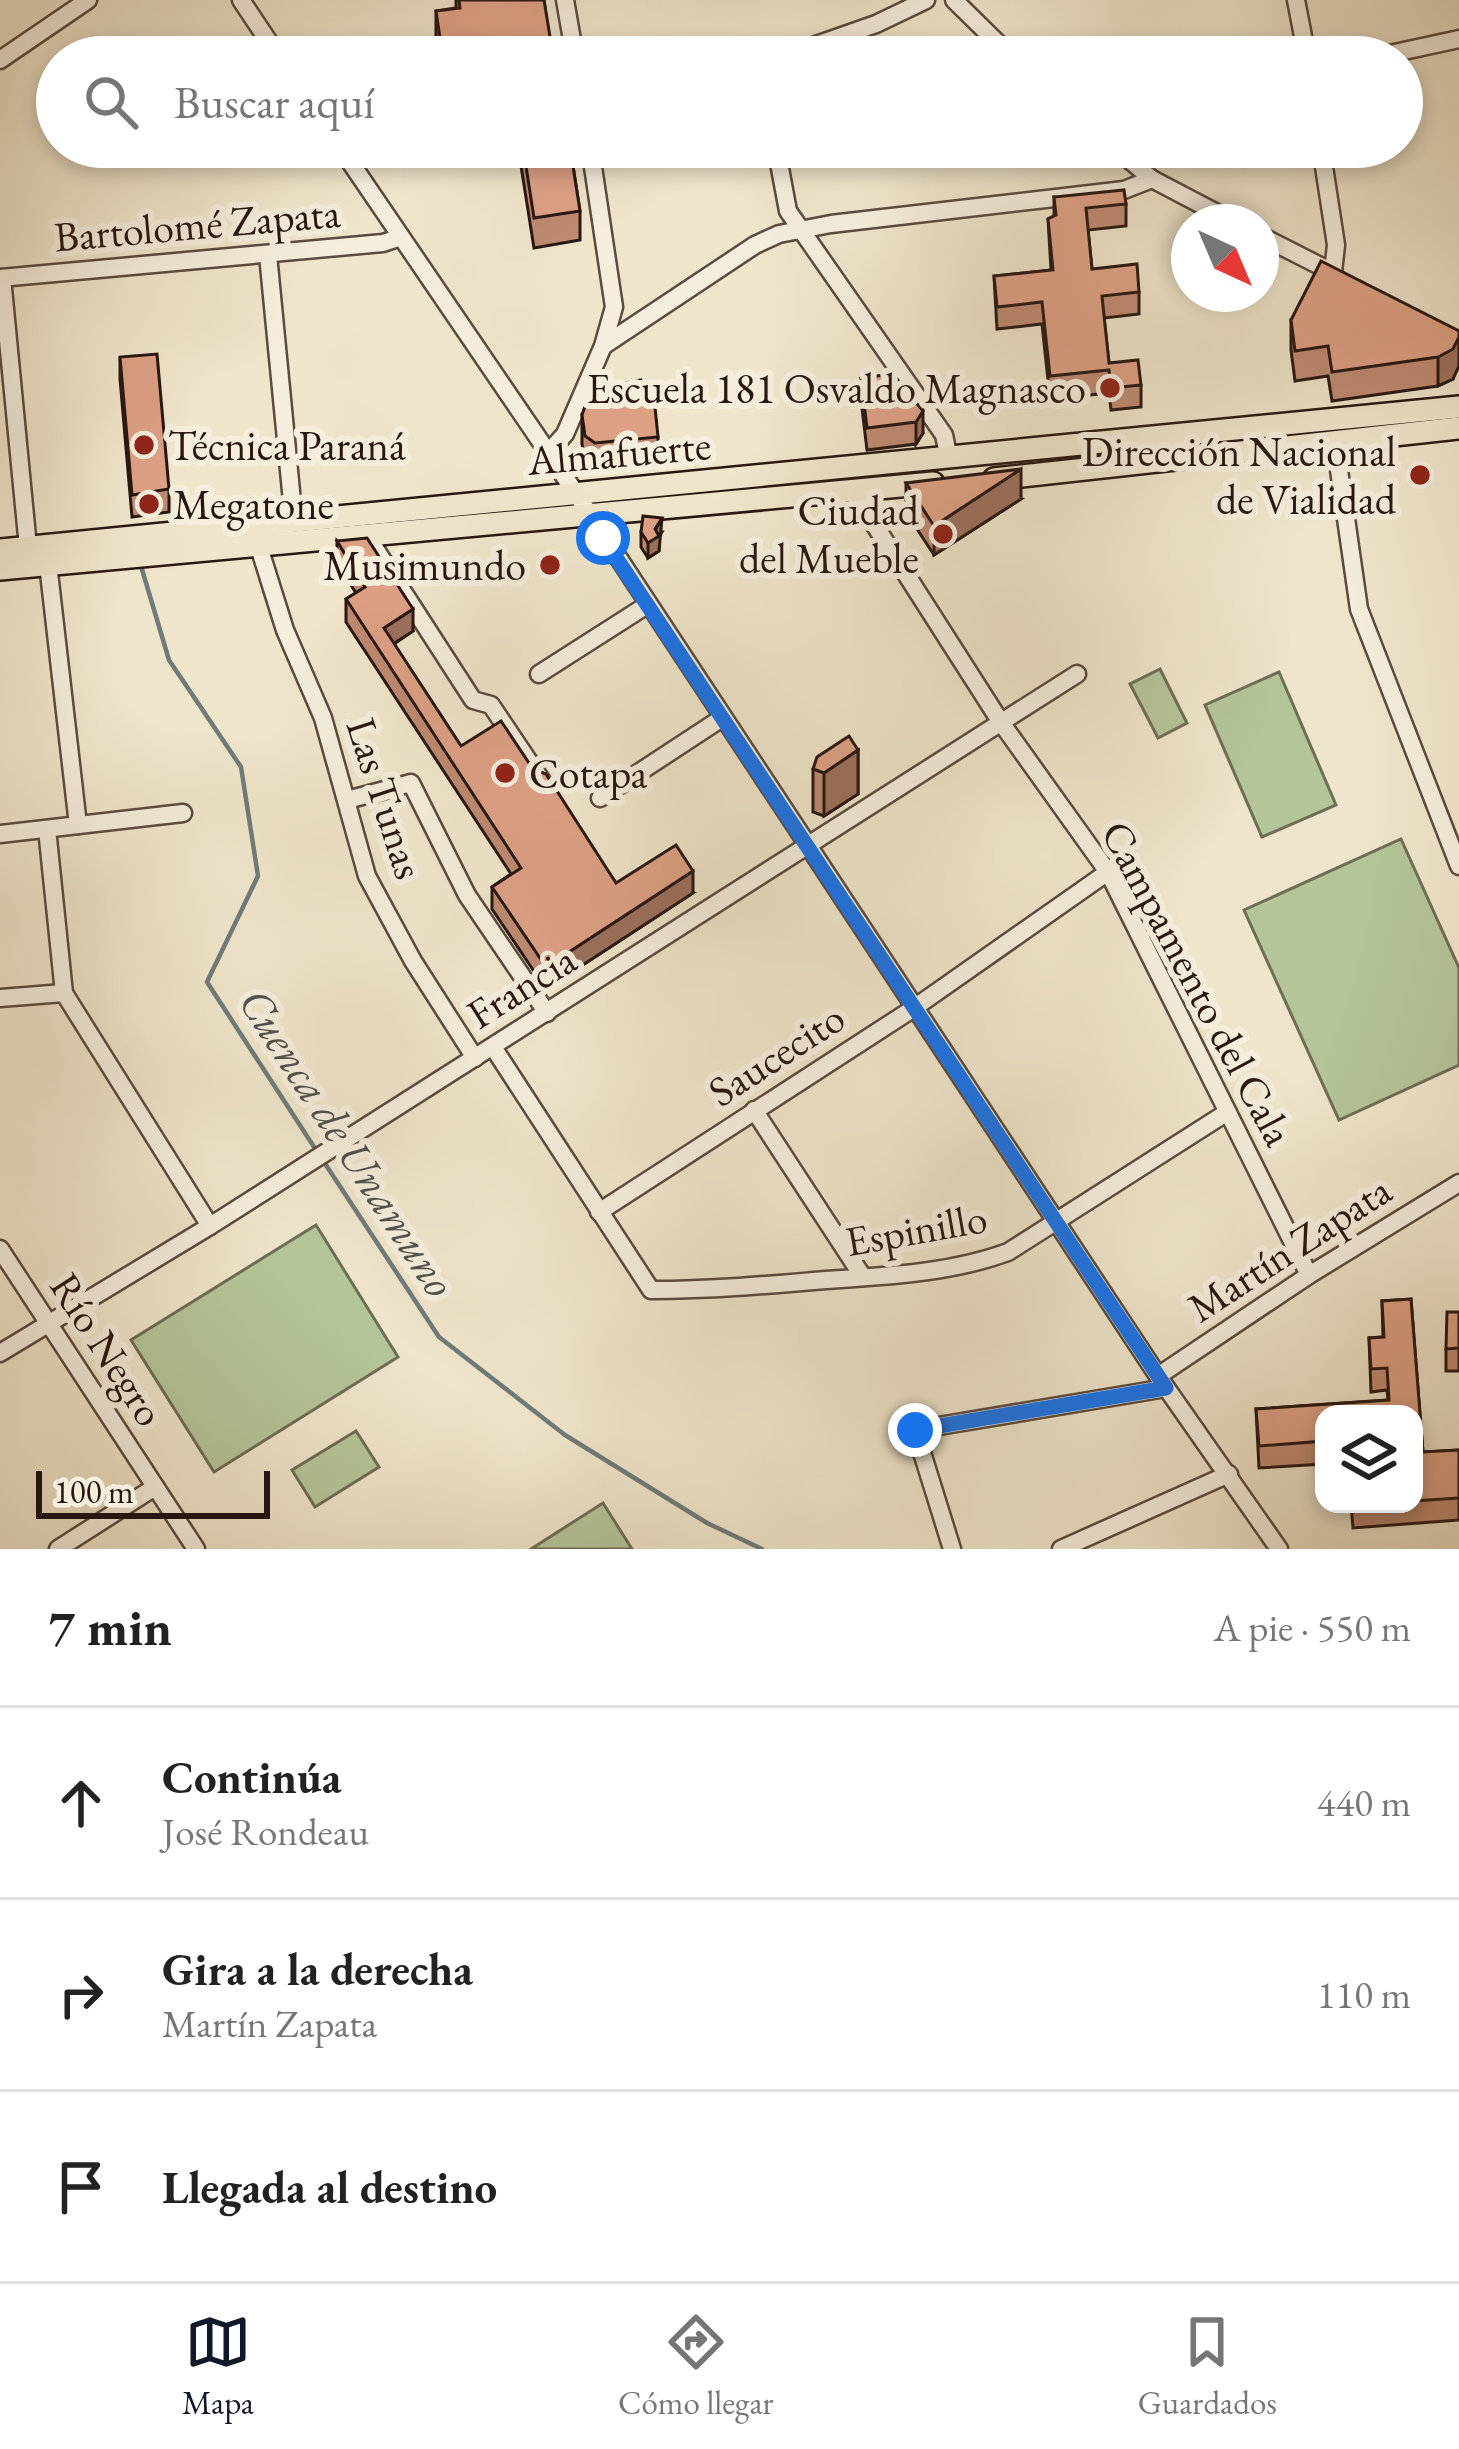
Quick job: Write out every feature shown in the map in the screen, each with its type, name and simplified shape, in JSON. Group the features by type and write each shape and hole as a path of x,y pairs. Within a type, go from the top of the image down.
{"main road":[{"name":"Almafuerte","path":"0,550 1459,406"},
{"name":"Almafuerte","path":"0,569 1009,478 1459,428"}],"street":[{"path":"0,60 88,0"},
{"path":"566,0 572,36"},
{"path":"840,36 926,0"},
{"path":"954,0 991,36"},
{"path":"1297,0 1303,36"},
{"path":"244,1 266,36"},
{"path":"1423,47 1459,39"},
{"path":"354,168 577,495 1162,1382 1279,1549"},
{"path":"548,453 565,434 603,346 614,307 593,168"},
{"path":"779,168 783,199 801,230 944,435 949,459"},
{"path":"1139,168 1200,204"},
{"path":"1324,168 1336,245 1333,272"},
{"path":"603,346 755,245 801,230 1124,190 1152,179"},
{"name":"Bartolomé Zapata","path":"1,278 268,255 400,237"},
{"path":"1279,245 1354,283"},
{"path":"268,255 294,522"},
{"path":"1,278 28,548"},
{"path":"1335,442 1359,609 1459,866"},
{"name":"Campamento del Cala","path":"858,489 867,513 1000,721 1108,872 1309,1275"},
{"path":"367,536 473,700 491,705 544,784"},
{"name":"Las Tunas","path":"259,547 285,630 323,718 367,876 413,961 475,1058"},
{"path":"48,564 78,825"},
{"path":"539,674 647,605"},
{"name":"Francia","path":"0,1353 210,1226 1077,674"},
{"path":"600,798 722,718"},
{"path":"347,800 411,783 467,895 547,1013"},
{"path":"0,834 183,813"},
{"path":"46,829 64,993 210,1226"},
{"name":"Saucecito","path":"599,1212 914,1008 1108,872"},
{"path":"0,998 64,993"},
{"path":"493,1047 599,1212"},
{"path":"754,1111 863,1277"},
{"name":"Espinillo","path":"599,1212 651,1290 863,1277 974,1264 1008,1252 1226,1114"},
{"name":"Martín Zapata","path":"952,1549 915,1430 1162,1382 1309,1275 1459,1183"},
{"name":"Río Negro","path":"0,1249 196,1549"},
{"path":"1061,1549 1229,1474"},
{"path":"58,1549 155,1487"}],"green space":[{"path":"1160,669 1187,723 1158,738 1130,684"},
{"path":"1279,672 1336,805 1262,837 1205,705"},
{"path":"1401,839 1459,968 1459,1065 1339,1120 1244,910"},
{"path":"316,1225 398,1357 214,1472 131,1340"},
{"path":"356,1431 379,1467 315,1507 292,1470"},
{"path":"603,1503 632,1549 531,1549"}],"building":[{"path":"459,0 544,0 550,36 440,36 436,11 460,8"},
{"path":"526,168 573,168 580,211 534,218"},
{"path":"1124,190 1126,204 1086,208 1092,269 1137,264 1139,292 1102,296 1109,363 1138,360 1141,385 1111,388 1109,370 1050,376 1042,302 997,307 994,276 1053,270 1048,219 1056,215 1054,197"},
{"path":"1321,261 1459,331 1453,349 1438,357 1332,372 1328,346 1295,351 1291,320"},
{"name":"Técnica Paraná","path":"157,354 169,489 132,495 120,357"},
{"path":"893,374 923,411 916,422 867,428 861,378"},
{"path":"641,380 654,397 658,437 595,443 585,436 582,415 591,389"},
{"path":"1021,469 934,526 906,483"},
{"path":"643,516 662,518 655,529 659,536 648,543 641,532"},
{"name":"Cotapa","path":"367,538 413,609 384,628 461,746 501,721 533,769 546,774 616,883 676,845 693,871 546,967 492,887 521,868 346,599 365,587 337,541"},
{"path":"849,736 858,750 824,773 813,769 817,757"},
{"path":"1411,1299 1419,1405 1315,1405 1389,1400 1387,1368 1371,1369 1369,1338 1384,1337 1382,1301"},
{"path":"1447,1312 1459,1312 1459,1348 1446,1349"},
{"path":"1315,1405 1315,1442 1259,1446 1256,1409"},
{"path":"1459,1450 1459,1498 1423,1500 1423,1452"}],"waterway":[{"name":"Cuenca de Unamuno","path":"141,566 169,660 241,767 258,876 207,982 316,1150"},
{"name":"Cuenca de Unamuno","path":"322,1159 439,1337 565,1435 707,1523 762,1549"}],"place":[{"name":"Escuela 181 Osvaldo Magnasco","path":"1110,388"},
{"name":"Técnica Paraná","path":"144,445"},
{"name":"Dirección Nacional de Vialidad","path":"1420,475"},
{"name":"Megatone","path":"149,504"},
{"name":"Ciudad del Mueble","path":"943,534"},
{"name":"Musimundo","path":"550,565"},
{"name":"Cotapa","path":"505,773"}],"route":[{"path":"603,538 1166,1388 915,1430"}]}
